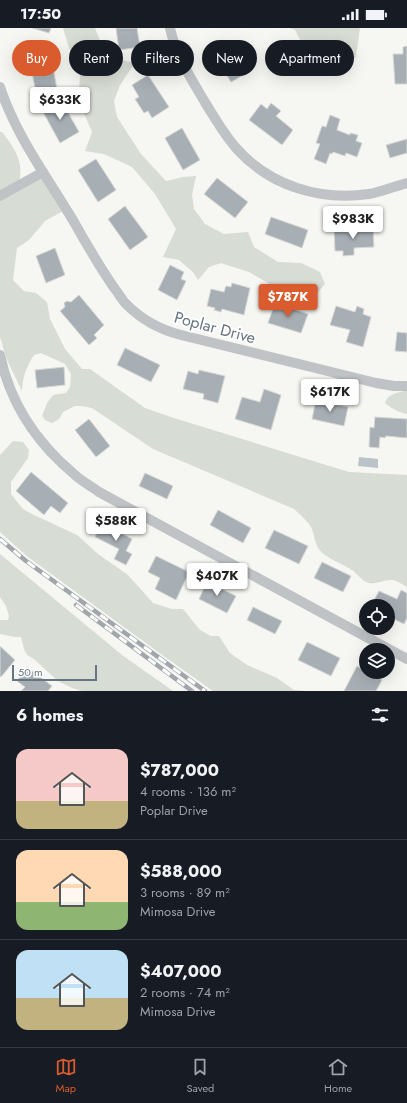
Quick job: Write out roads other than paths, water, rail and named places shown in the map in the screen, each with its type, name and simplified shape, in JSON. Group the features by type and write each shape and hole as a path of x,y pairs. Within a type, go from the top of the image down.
{"street":[{"path":"170,28 178,54 224,134 250,163 268,176 304,191 318,194 348,196 370,194 407,183"},
{"name":"Poplar Drive","path":"0,87 5,103 16,127 106,277 126,303 144,318 156,326 181,335 376,383 394,386 407,386"},
{"path":"0,196 43,172"},
{"path":"0,355 3,371 17,404 33,432 52,455 75,475 99,492 407,659"}],"railway":[{"path":"0,539 26,561 205,691"},
{"path":"76,605 192,691"}]}
